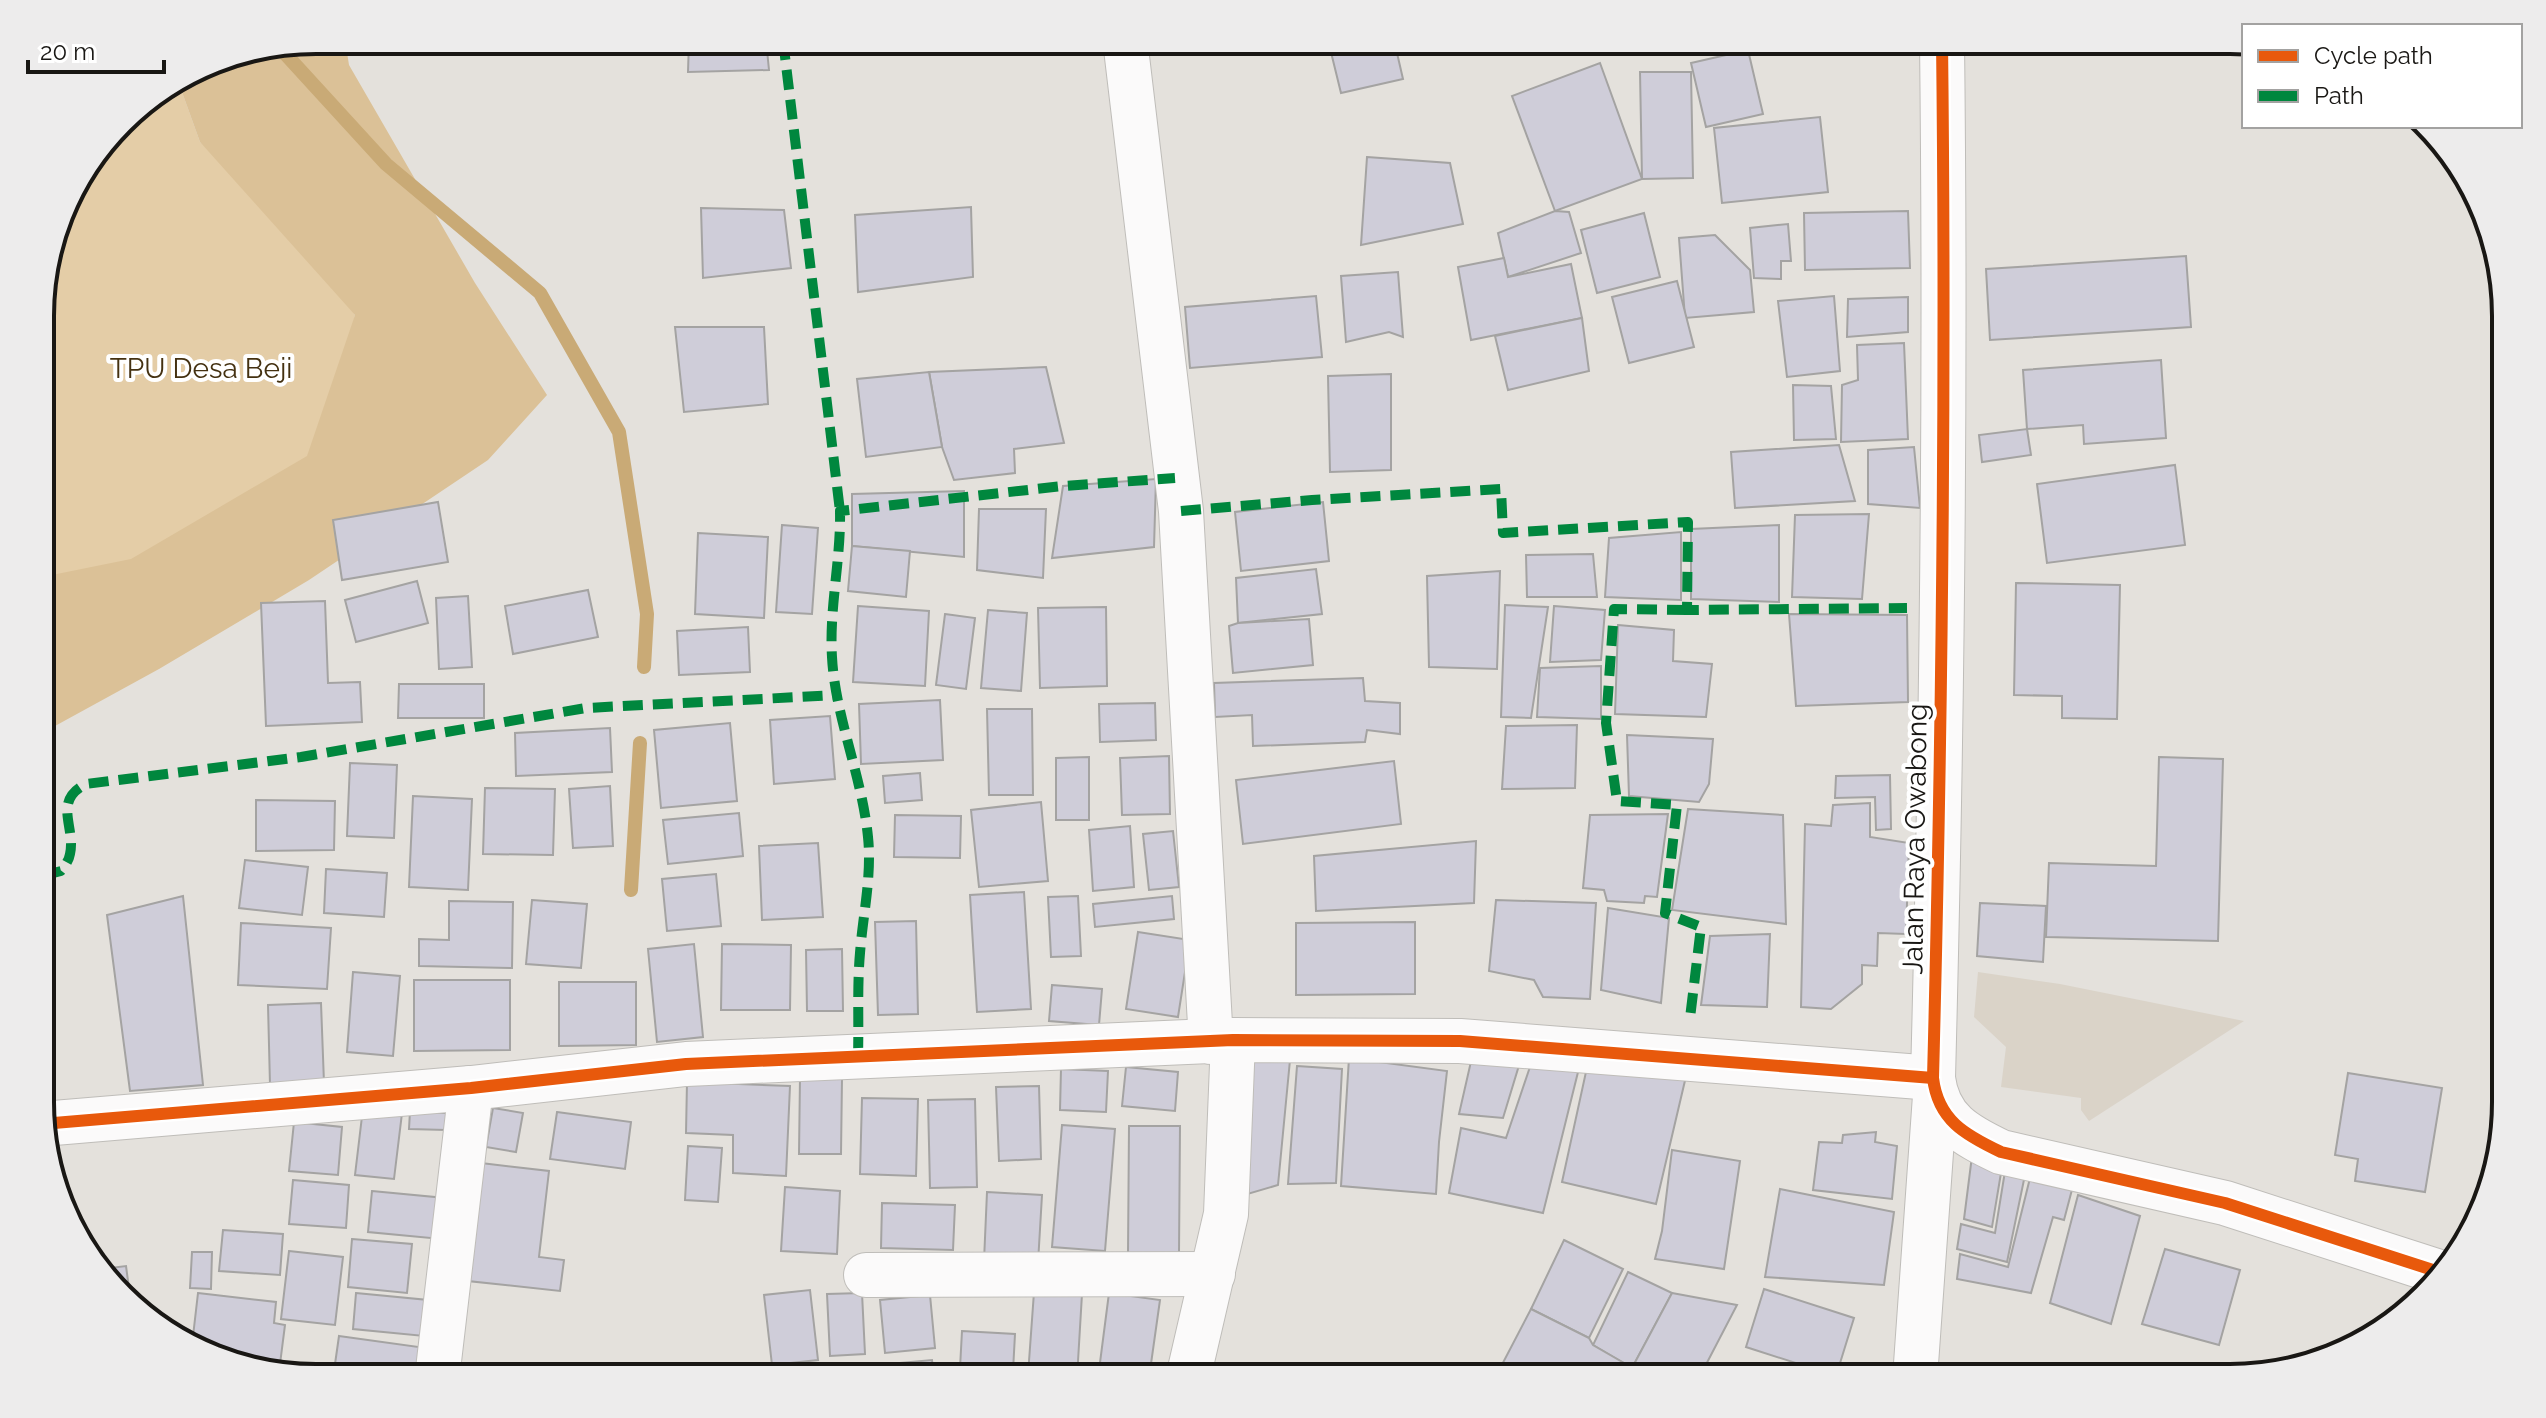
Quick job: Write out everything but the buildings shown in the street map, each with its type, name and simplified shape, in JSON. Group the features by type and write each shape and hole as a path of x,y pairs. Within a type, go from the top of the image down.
{"street":[{"name":"Jalan Raya Owabong","path":"1916,1363 1934,1087 1942,722 1945,351 1942,54"},
{"path":"1127,55 1181,511 1222,1041 1226,1214 1191,1364"},
{"path":"55,1123 471,1088 686,1064 1222,1041 1460,1041 1934,1087 1953,1123 1972,1138 2001,1152 2225,1203 2431,1270"},
{"path":"439,1364 471,1088"},
{"path":"866,1275 1213,1274"}],"shaded area":[{"path":"347,55 349,65 475,283 547,395 488,460 309,580 159,669 54,726 54,575 131,559 307,456 355,315 200,142 182,91 216,74 265,59"},
{"path":"1978,972 2060,984 2244,1021 2089,1121 2081,1110 2081,1098 2001,1087 2006,1047 1974,1017"}],"green space":[{"name":"TPU Desa Beji","path":"182,91 200,142 291,222 355,315 316,478 54,606 54,316 56,282 63,248 74,216 98,170 143,119"}],"waterway":[{"path":"288,56 386,164 540,293 619,432 647,614 644,667"},
{"path":"631,890 640,743"}],"marked path":[{"path":"785,55 840,511"},
{"path":"858,1057 859,966 869,852 865,814 838,701 832,657 840,511 1063,486 1175,478"},
{"path":"1181,511 1501,489 1503,533 1688,522 1687,610 1907,608"},
{"path":"1687,610 1614,609 1606,723 1617,801 1677,805 1665,913 1701,927 1690,1018"},
{"path":"54,873 61,871 70,854 70,798 86,784 301,757 586,708 838,695"}],"cycle path":[{"path":"1942,54 1944,300 1933,1078 1936,1093 1955,1124 2001,1152 2225,1203 2431,1270"},
{"path":"55,1123 471,1088 686,1064 1233,1040 1460,1041 1933,1078"}]}
